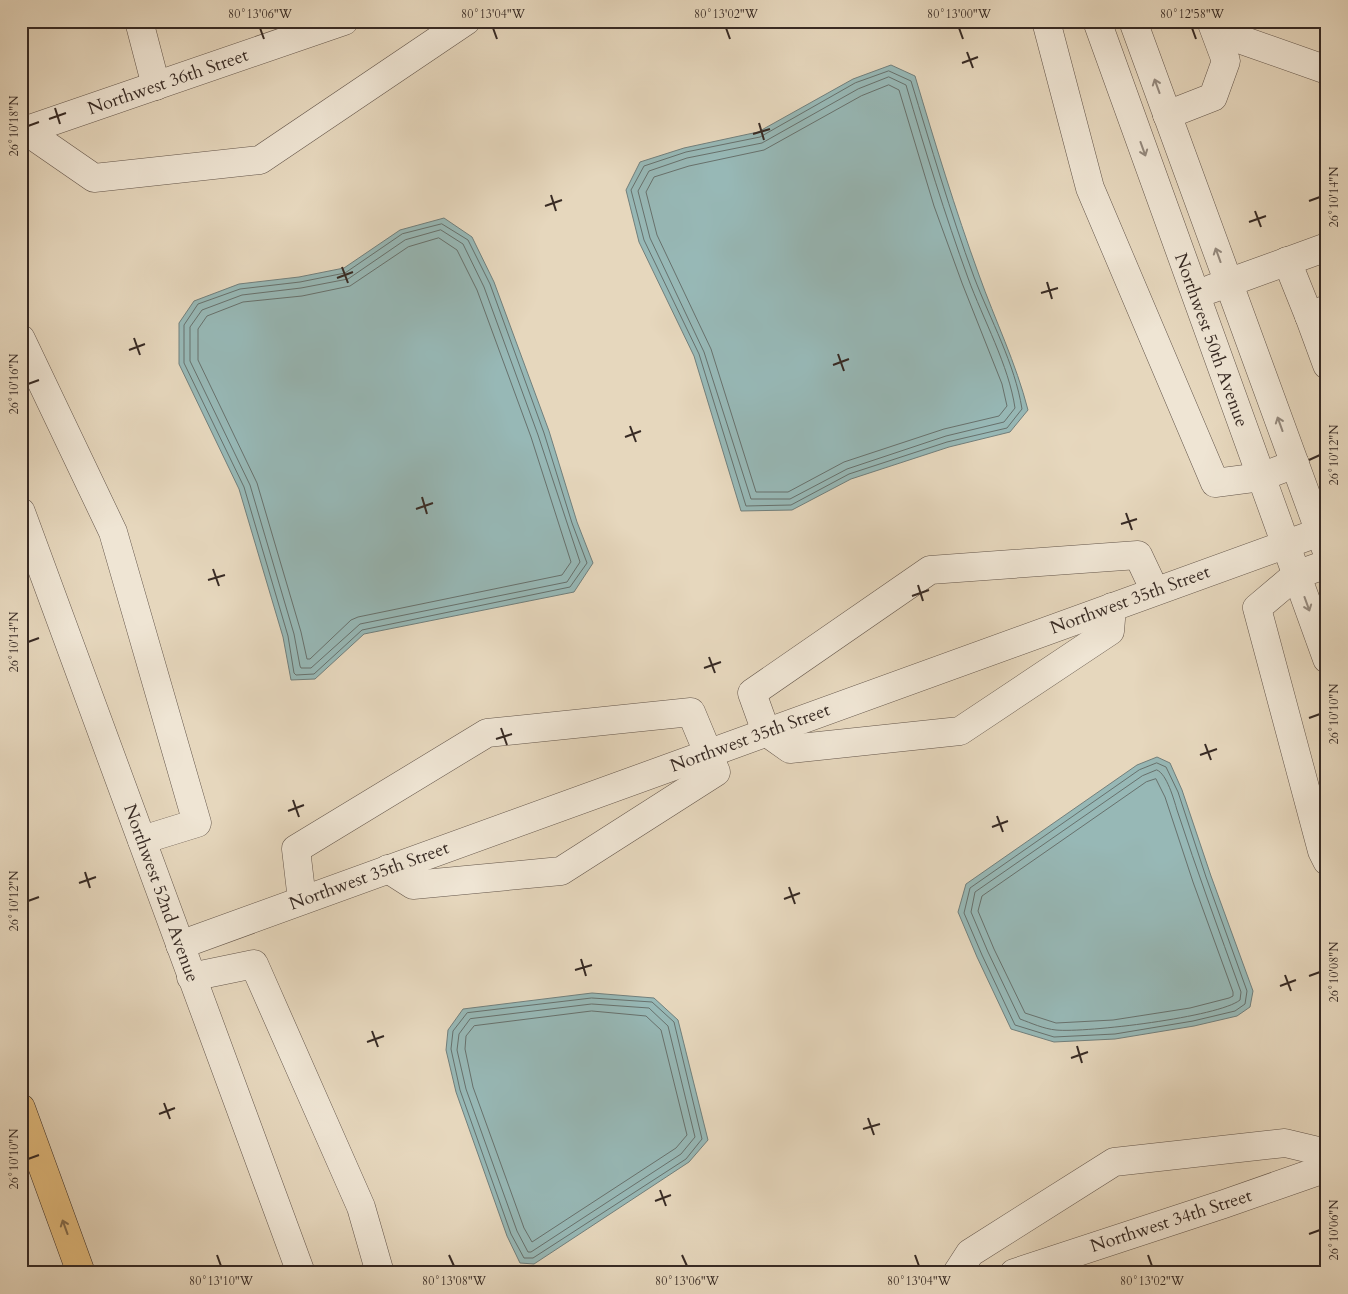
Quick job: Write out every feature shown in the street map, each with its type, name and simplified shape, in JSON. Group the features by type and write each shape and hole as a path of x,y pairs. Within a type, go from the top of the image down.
{"highway":[{"path":"21,1108 81,1273"}],"street":[{"path":"139,21 156,86"},
{"name":"Northwest 36th Street","path":"24,132 344,21"},
{"path":"24,132 94,178 260,160 466,21"},
{"path":"1046,21 1090,188 1215,483 1261,477 1295,464"},
{"name":"Northwest 50th Avenue","path":"1097,21 1327,659"},
{"name":"Northwest 50th Avenue","path":"1133,21 1295,464 1318,498 1323,542"},
{"path":"1211,21 1235,40 1327,70"},
{"path":"1167,115 1213,97 1235,40"},
{"path":"1195,295 1327,247"},
{"path":"1288,261 1318,313 1327,365"},
{"path":"21,339 113,532 197,823 142,840"},
{"path":"1274,514 1318,498"},
{"name":"Northwest 52nd Avenue","path":"21,512 301,1273"},
{"name":"Northwest 35th Street","path":"180,945 1285,544 1323,542"},
{"path":"1112,607 1110,631 960,731 790,749 766,732 752,693 930,570 1138,554 1155,591"},
{"path":"1327,564 1296,575 1256,608 1322,852 1327,861"},
{"path":"302,900 296,849 487,733 691,712 716,772 561,871 413,885 388,870"},
{"path":"191,977 254,964 361,1207 380,1273"},
{"path":"957,1273 970,1253 1114,1162 1285,1142 1327,1153"},
{"name":"Northwest 34th Street","path":"1014,1273 1327,1168"}],"water":[{"path":"891,65 915,76 962,225 985,292 1018,375 1028,410 1010,432 949,447 851,479 792,510 741,511 694,356 639,242 626,190 640,162 684,148 758,132 853,79"},
{"path":"444,218 472,237 494,282 549,431 577,522 593,563 574,592 364,634 315,679 291,680 283,637 239,489 179,364 179,323 194,301 239,284 299,277 344,268 400,230"},
{"path":"1157,757 1170,763 1182,790 1253,991 1250,1007 1237,1016 1194,1026 1115,1039 1054,1042 1011,1029 958,912 966,884 1137,765"},
{"path":"592,993 654,998 678,1020 708,1140 689,1162 534,1264 520,1263 507,1236 456,1092 446,1050 448,1030 463,1009"}]}
